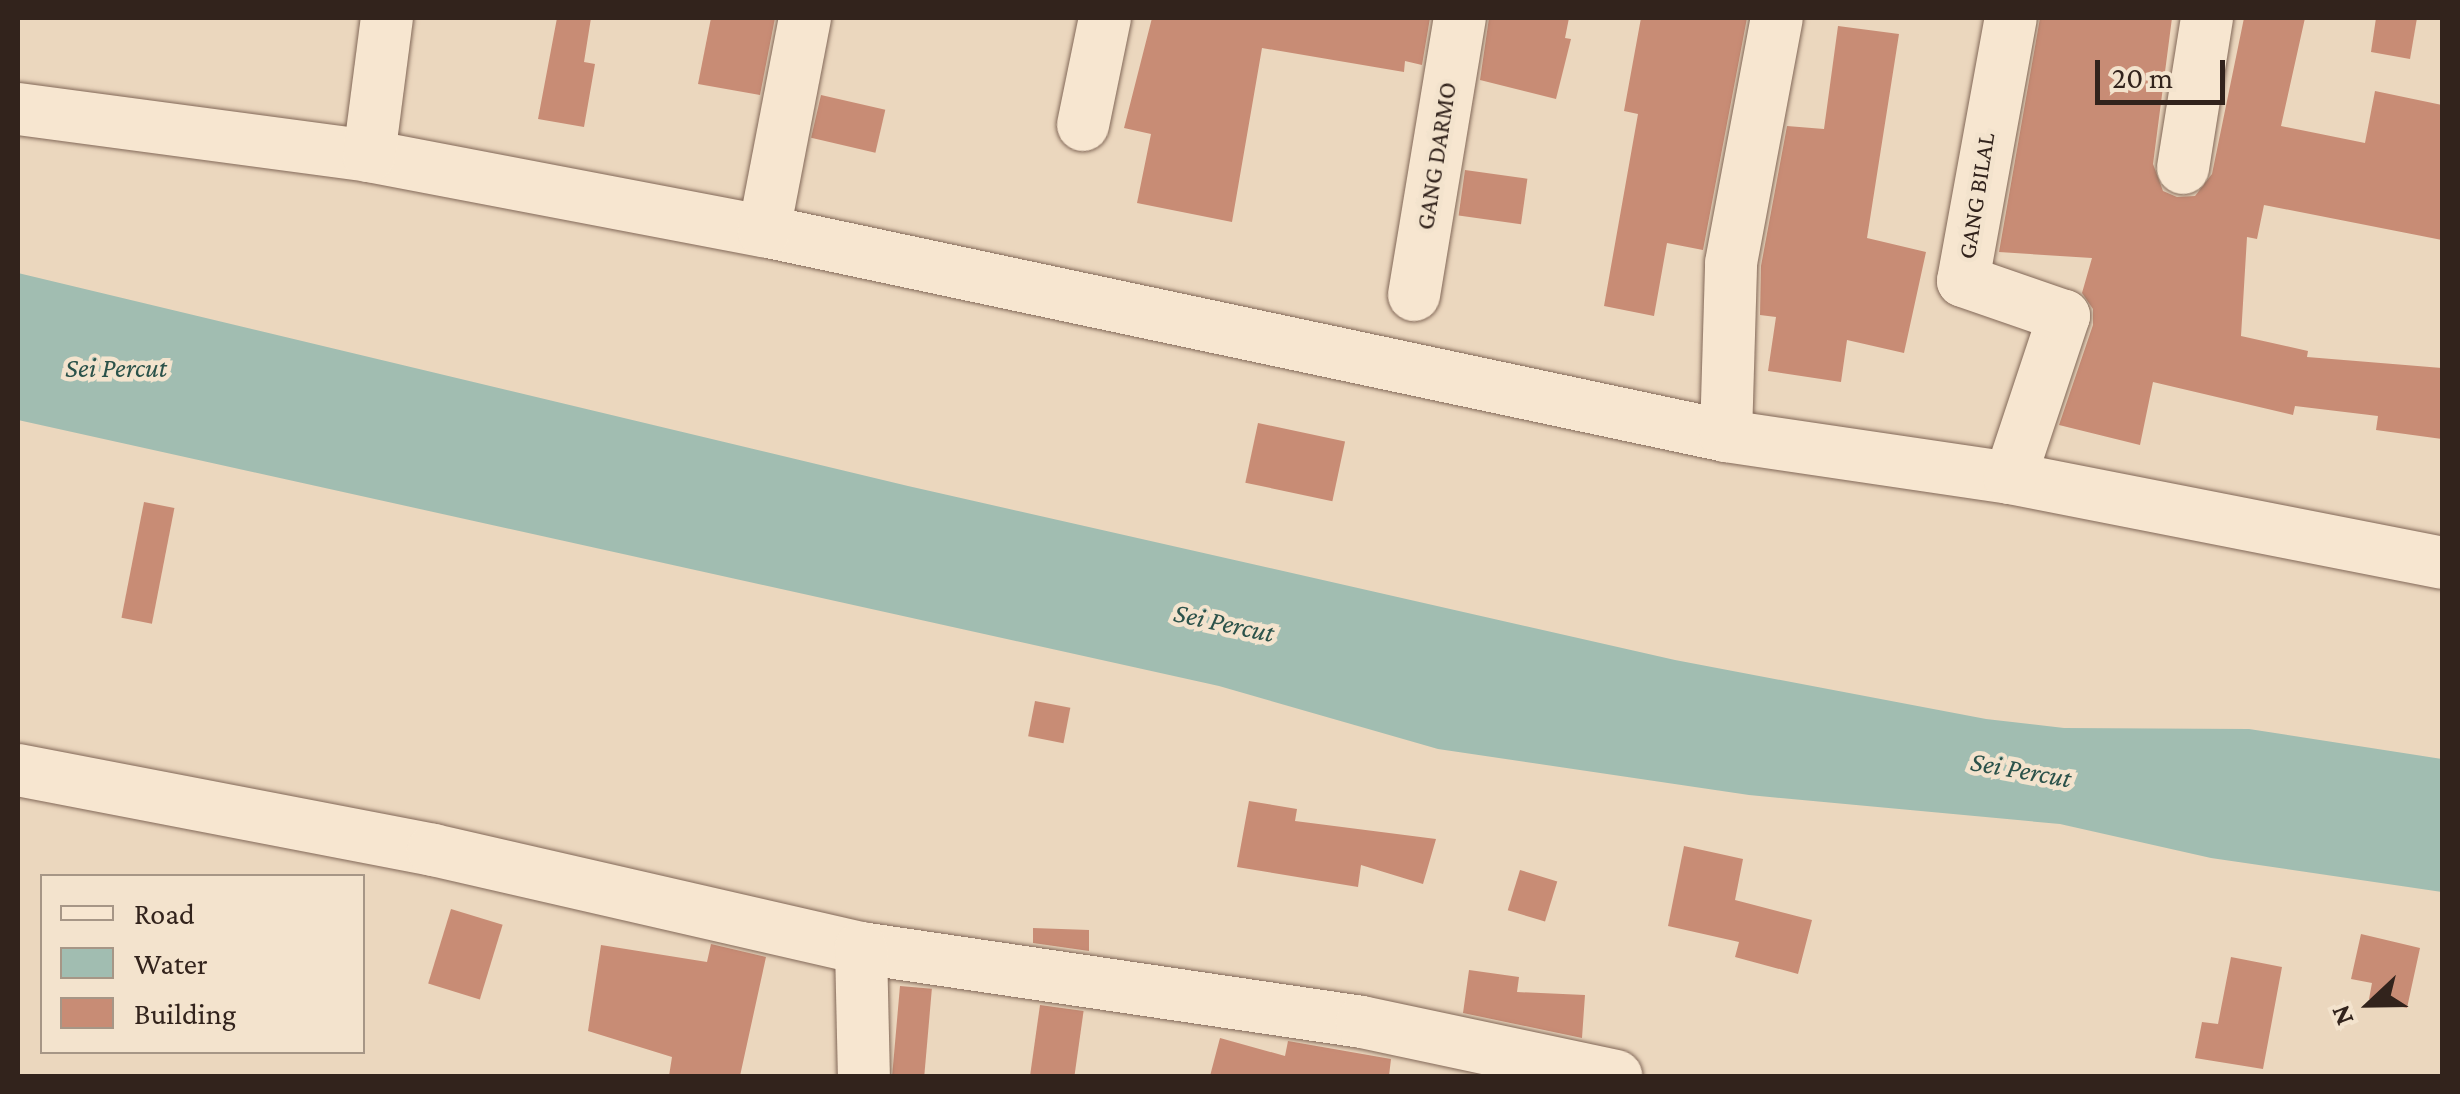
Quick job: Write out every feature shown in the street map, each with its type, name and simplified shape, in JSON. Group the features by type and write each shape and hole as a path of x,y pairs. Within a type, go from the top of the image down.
{"street":[{"path":"368,156 387,18"},
{"path":"764,231 804,18"},
{"path":"1083,125 1105,18"},
{"name":"GANG DARMO","path":"1414,295 1460,18"},
{"path":"1726,436 1731,263 1777,18"},
{"name":"GANG BILAL","path":"2010,18 1963,280 2064,316 2010,478"},
{"path":"2183,168 2207,18"},
{"path":"18,109 368,156 764,231 1726,436 2010,478 2442,563"},
{"path":"18,770 433,850 862,948 1362,1022 1616,1076"},
{"path":"862,948 864,1076"}],"water":[{"name":"Sei Percut","path":"18,273 908,486 1675,660 1986,719 2064,728 2249,729 2442,759 2442,892 2211,858 2060,824 1749,795 1438,749 1219,686 18,420"}],"building":[{"path":"557,18 591,18 584,62 595,64 584,127 538,119"},
{"path":"711,18 775,18 760,95 698,84"},
{"path":"1152,18 1430,18 1422,65 1405,61 1404,72 1262,48 1232,222 1137,203 1151,134 1124,128"},
{"path":"1489,18 1569,18 1565,38 1571,39 1556,99 1480,80"},
{"path":"1641,18 1747,18 1703,250 1667,243 1654,316 1604,306 1638,114 1624,111"},
{"path":"2040,18 2172,18 2153,164 2163,191 2177,197 2195,196 2212,174 2244,18 2305,18 2281,126 2365,143 2375,91 2442,105 2442,240 2264,205 2257,239 2247,237 2241,336 2308,351 2307,357 2442,368 2442,439 2376,430 2378,416 2295,406 2293,415 2153,382 2140,445 2059,425 2093,325 2093,309 2082,293 2092,258 1999,252"},
{"path":"2376,18 2417,18 2410,59 2371,52"},
{"path":"1838,26 1899,34 1867,238 1926,252 1904,353 1847,340 1841,382 1768,371 1776,317 1760,315 1761,266 1787,126 1824,129"},
{"path":"821,95 885,110 875,153 811,138"},
{"path":"1465,170 1527,179 1521,224 1459,216"},
{"path":"1258,423 1345,442 1332,501 1245,483"},
{"path":"144,502 174,508 152,624 121,618"},
{"path":"1035,701 1070,708 1063,743 1028,736"},
{"path":"1249,801 1297,809 1295,821 1436,839 1423,884 1361,865 1358,887 1237,867"},
{"path":"1684,846 1743,859 1735,900 1812,920 1798,974 1735,957 1739,942 1668,926"},
{"path":"1520,870 1557,881 1545,922 1508,910"},
{"path":"451,909 503,925 480,999 428,984"},
{"path":"1033,928 1089,930 1089,951 1033,943"},
{"path":"2361,934 2420,948 2407,1008 2369,999 2372,983 2351,979"},
{"path":"711,944 766,957 740,1076 669,1076 672,1057 588,1031 601,945 707,962"},
{"path":"2231,957 2282,967 2263,1069 2195,1058 2202,1022 2218,1024"},
{"path":"1469,970 1519,977 1517,992 1585,995 1582,1038 1463,1013"},
{"path":"900,986 932,989 924,1076 892,1076"},
{"path":"1040,1005 1084,1011 1074,1076 1030,1075"},
{"path":"1220,1038 1285,1056 1288,1041 1391,1059 1389,1076 1210,1076"}]}
